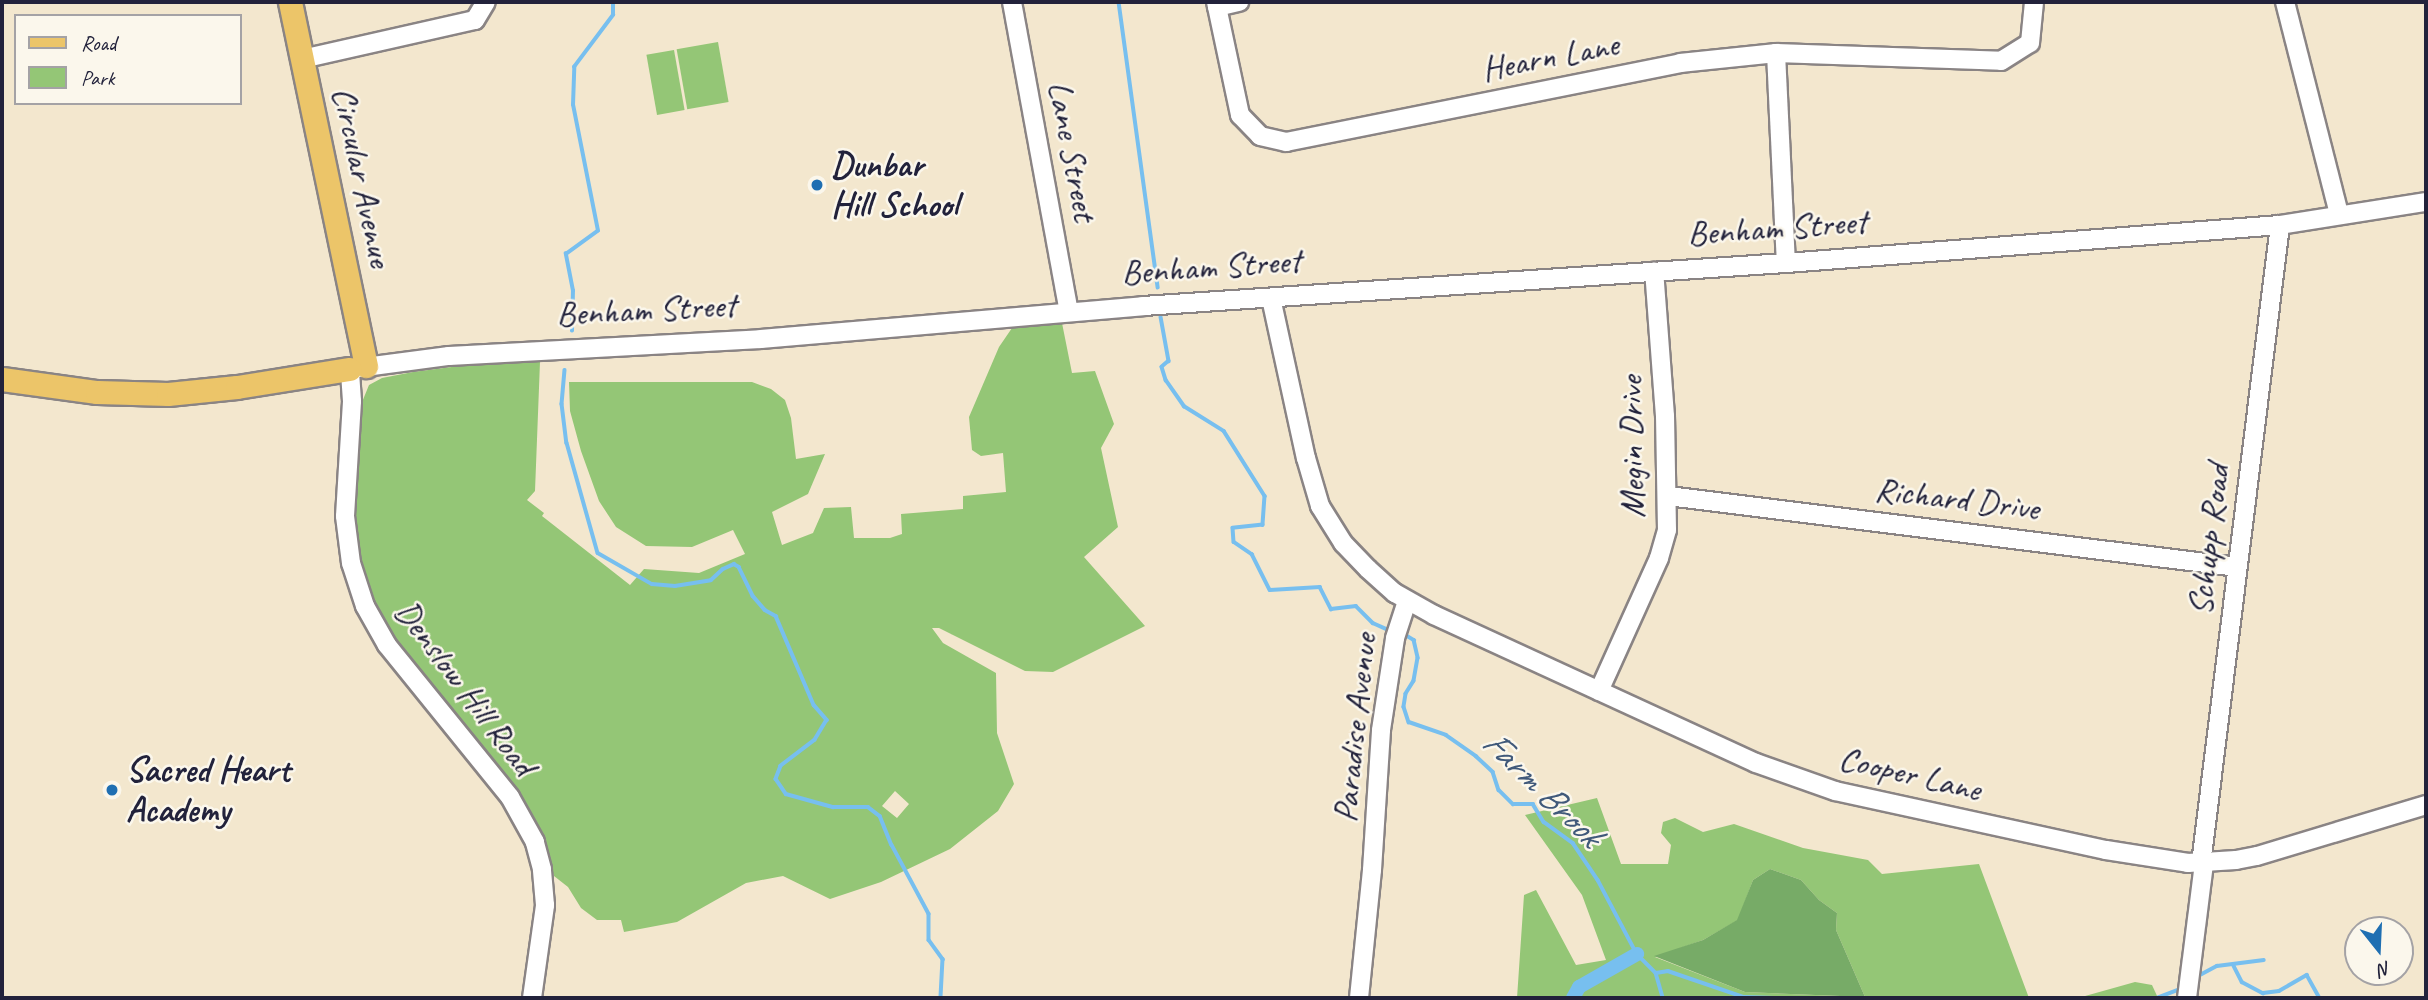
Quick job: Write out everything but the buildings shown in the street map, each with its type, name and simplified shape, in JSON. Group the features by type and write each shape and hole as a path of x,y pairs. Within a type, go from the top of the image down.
{"main road":[{"name":"Circular Avenue","path":"290,2 358,368"},
{"name":"Benham Street","path":"2,379 97,392 168,394 358,368"}],"street":[{"path":"302,59 475,20 486,2"},
{"name":"Lane Street","path":"1012,2 1069,312"},
{"path":"1216,4 1239,2"},
{"name":"Hearn Lane","path":"1216,4 1240,115 1260,136 1286,142 1680,63 1776,53 2001,61 2030,43 2034,2"},
{"path":"2285,2 2339,214"},
{"path":"1776,53 1786,263"},
{"name":"Benham Street","path":"358,368 449,356 734,341 1069,312 1786,263 2280,225 2426,202"},
{"name":"Schupp Road","path":"2188,998 2280,225"},
{"name":"Megin Drive","path":"1598,691 1659,558 1667,530 1668,496 1654,271"},
{"name":"Paradise Avenue","path":"1271,298 1306,458 1320,506 1343,543 1368,569 1407,601 1399,617 1385,697 1359,998"},
{"name":"Denslow Hill Road","path":"358,368 352,401 345,516 351,563 365,606 387,645 510,797 535,842 542,869 545,905 532,998"},
{"name":"Richard Drive","path":"1668,496 2238,567"},
{"name":"Cooper Lane","path":"1407,601 1756,763 1835,790 2106,850 2157,860 2202,864 2257,856 2426,805"}],"green space":[{"path":"718,42 729,102 687,109 677,49"},
{"path":"674,50 685,110 657,115 646,55"},
{"path":"1062,323 1072,373 1095,371 1114,424 1101,448 1118,527 1084,557 1145,626 1053,672 1025,671 939,628 932,628 943,643 996,673 997,733 1014,784 998,811 950,849 881,882 830,899 783,876 746,883 677,922 624,932 621,920 597,920 581,908 568,887 554,876 542,839 519,794 456,716 411,670 385,633 359,569 352,516 360,407 369,385 382,378 413,372 490,362 540,362 535,491 527,500 544,513 542,516 630,585 644,569 699,573 745,554 733,530 692,547 646,546 616,527 599,501 581,451 570,411 569,382 752,382 771,389 785,400 791,418 796,459 825,454 808,494 772,512 782,545 813,533 824,508 851,507 854,538 890,538 902,534 901,514 963,509 963,496 1006,492 1003,453 981,456 972,450 969,417 999,347 1012,328","holes":["895,791 909,804 897,818 882,806"]},
{"path":"1597,798 1621,864 1668,864 1671,845 1661,833 1663,822 1675,818 1703,832 1734,824 1803,848 1868,860 1882,874 1979,864 2029,998 1517,998 1524,895 1536,890 1576,965 1606,960 1582,895 1525,815","holes":["1770,869 1801,880 1819,900 1837,913 1836,930 1865,997 1745,992 1655,957 1703,940 1738,920 1753,880"]},
{"path":"1770,869 1801,880 1819,900 1837,913 1836,930 1865,997 1745,992 1654,956 1703,940 1737,920 1753,880"},
{"path":"2135,982 2152,985 2158,998 2078,998"}],"waterway":[{"path":"572,331 573,291 566,254 598,231 573,105 574,67 613,15 613,2"},
{"path":"1119,2 1158,287"},
{"path":"1161,317 1169,361 1162,367 1166,380 1184,406 1224,431 1265,496 1263,525 1233,528 1234,542 1252,554 1270,590 1320,587 1331,609 1356,606 1373,623 1389,630"},
{"path":"565,370 562,404 567,443 598,553 652,584 675,586 711,580 723,569 734,564 739,567 753,596 765,610 776,616 814,705 827,720 815,740 781,766 776,779 786,794 833,807 868,807 880,816 892,845 929,914 929,940 943,959 941,998"},
{"name":"Farm Brook","path":"1404,634 1414,640 1418,658 1414,681 1406,694 1404,707 1409,722 1446,735 1476,756 1493,772 1499,790 1513,804 1533,804 1544,822 1573,843 1598,880 1637,954 1656,973 1663,998"},
{"path":"1573,998 1579,987 1637,954"},
{"path":"2200,975 2217,966 2264,960"},
{"path":"2234,966 2242,982 2263,993 2279,991 2307,975 2320,998"},
{"path":"1656,973 1668,971 1744,997 1774,998"},
{"path":"2157,998 2178,990"}],"place":[{"name":"Dunbar Hill School","path":"817,185"},
{"name":"Sacred Heart Academy","path":"112,790"}]}
